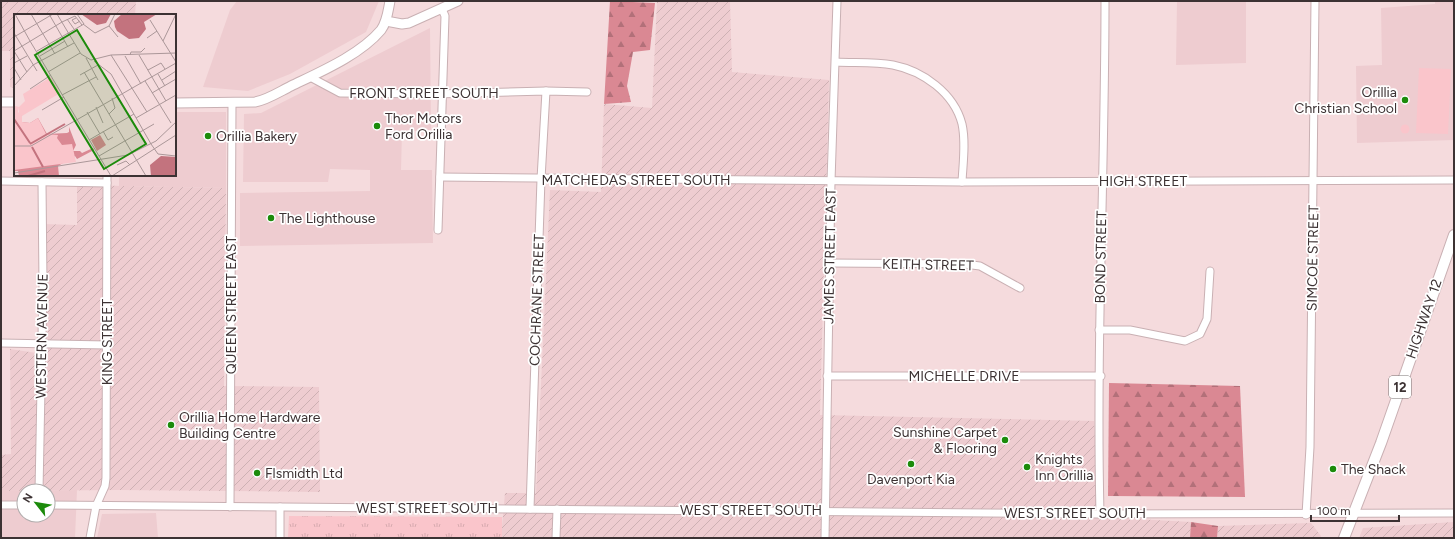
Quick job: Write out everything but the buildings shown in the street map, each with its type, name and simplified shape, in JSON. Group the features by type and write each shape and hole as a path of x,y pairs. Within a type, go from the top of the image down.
{"highway":[{"name":"HIGHWAY 12","path":"1344,538 1383,436 1454,235"}],"main road":[{"path":"176,103 232,103 259,101 310,77 361,48 381,30 386,21 390,1"},
{"path":"386,21 406,24 458,1"},
{"path":"1,102 14,102"}],"street":[{"name":"JAMES STREET EAST","path":"825,538 831,181 837,1"},
{"name":"BOND STREET","path":"1100,514 1101,376 1099,330 1105,1"},
{"name":"SIMCOE STREET","path":"1306,515 1310,447 1315,1"},
{"path":"438,230 445,16 442,9"},
{"path":"836,62 883,64 904,68 924,77 941,89 954,104 962,124 964,143 962,182"},
{"name":"FRONT STREET SOUTH","path":"310,77 340,93 443,94 546,91 587,92"},
{"name":"COCHRANE STREET","path":"530,509 541,179 546,91"},
{"name":"QUEEN STREET EAST","path":"230,507 232,103"},
{"name":"KING STREET","path":"90,538 96,506 106,478 107,176"},
{"name":"MATCHEDAS STREET SOUTH","path":"440,177 831,181"},
{"name":"HIGH STREET","path":"831,181 962,182 1454,180"},
{"path":"1,181 107,183"},
{"name":"WESTERN AVENUE","path":"39,483 44,285 42,182"},
{"name":"KEITH STREET","path":"830,263 964,264 980,266 1020,288"},
{"path":"1099,330 1130,330 1185,341 1200,334 1207,318 1210,272"},
{"path":"1,343 107,345"},
{"name":"MICHELLE DRIVE","path":"827,376 1101,376"},
{"path":"1,505 16,505"},
{"name":"WEST STREET SOUTH","path":"56,505 1100,514 1306,515 1454,513"},
{"path":"280,507 280,538"},
{"path":"556,538 557,510"}],"shaded area":[{"path":"1,1 136,1 135,14 14,14 14,88 10,87 10,51 1,51"},
{"path":"237,1 379,1 366,32 290,74 248,91 203,87 230,10"},
{"path":"657,1 730,1 732,72 829,80 820,415 1094,421 1099,517 1191,522 1190,538 501,538 505,493 536,493 550,190 601,192 604,104 652,108"},
{"path":"1177,1 1246,1 1246,63 1176,65"},
{"name":"Orillia Christian School","path":"1435,1 1454,1 1454,140 1357,143 1356,66 1382,65 1381,8 1435,4"},
{"path":"430,28 431,131 402,131 401,170 432,170 433,243 240,246 240,193 370,191 370,170 330,169 328,182 243,182 244,114 261,113"},
{"path":"176,112 226,112 226,188 119,186 119,176 176,176"},
{"path":"77,185 226,188 224,386 319,387 320,492 56,491 56,483 16,483 16,491 1,491 1,455 11,454 10,349 43,354 42,224 77,225"},
{"path":"56,490 77,490 75,538 1,538 1,491 16,491 16,523 56,523"},
{"path":"156,513 158,538 97,538 102,514"},
{"path":"1454,522 1454,538 1359,538 1363,528"},
{"path":"1311,523 1321,536 1320,538 1217,538 1218,526"}],"green space":[{"path":"610,1 655,3 650,50 633,52 627,86 631,102 604,104"},
{"path":"1419,68 1451,69 1448,134 1416,133"},
{"path":"1403,125 1407,125 1409,129 1407,133 1403,133 1401,131 1401,127"},
{"path":"1109,383 1240,386 1245,497 1108,496"},
{"path":"289,516 502,517 502,538 288,538"},
{"path":"1191,522 1218,526 1217,538 1190,538"}],"place":[{"name":"Orillia Christian School","path":"1405,100"},
{"name":"Thor Motors Ford Orillia","path":"377,126"},
{"name":"Orillia Bakery","path":"208,136"},
{"name":"The Lighthouse","path":"271,218"},
{"name":"Orillia Home Hardware Building Centre","path":"171,425"},
{"name":"Sunshine Carpet & Flooring","path":"1005,440"},
{"name":"Davenport Kia","path":"911,464"},
{"name":"Knights Inn Orillia","path":"1027,467"},
{"name":"The Shack","path":"1333,469"},
{"name":"Flsmidth Ltd","path":"257,473"}]}
